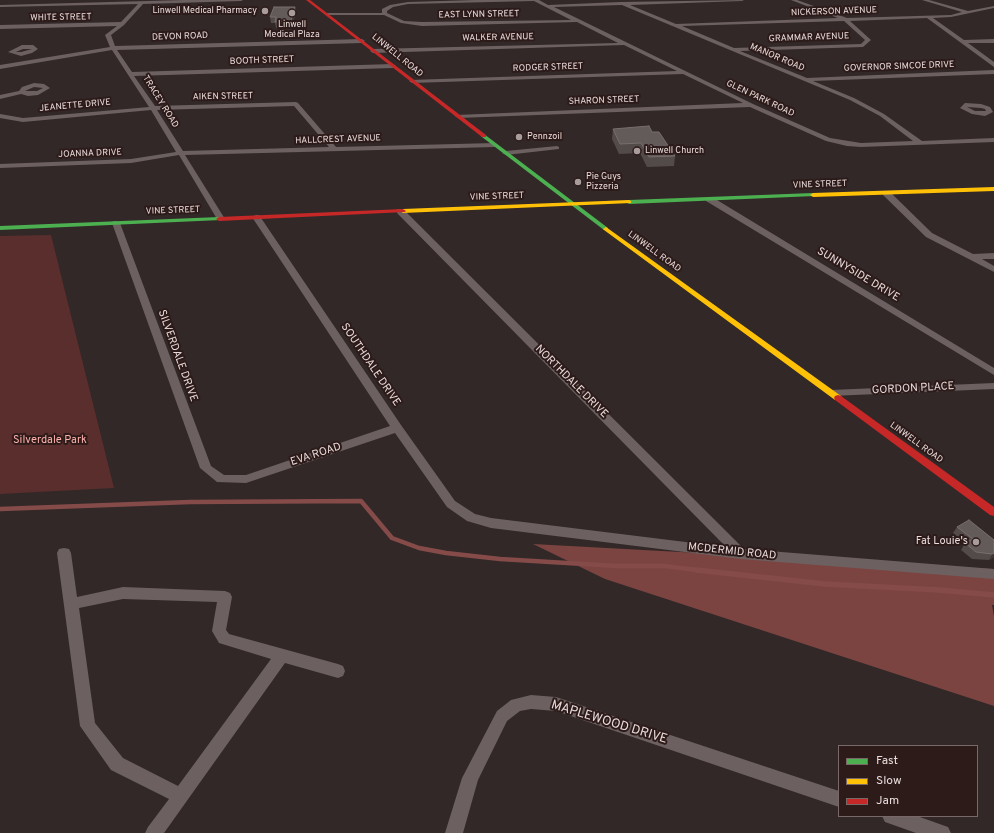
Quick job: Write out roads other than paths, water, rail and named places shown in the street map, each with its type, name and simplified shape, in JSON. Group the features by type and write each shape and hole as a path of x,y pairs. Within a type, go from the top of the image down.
{"main road":[{"name":"LINWELL ROAD","path":"308,0 572,204 601,216 831,393 994,512"},
{"name":"VINE STREET","path":"0,228 572,204 994,189"},
{"path":"601,216 609,206 617,203"}],"street":[{"path":"0,6 241,0"},
{"path":"327,14 385,14 384,10 392,6 408,3 535,0"},
{"name":"GLEN PARK ROAD","path":"535,0 684,73 828,140 861,145 994,140"},
{"path":"545,6 742,0"},
{"path":"793,0 846,19"},
{"path":"924,0 970,13"},
{"path":"113,48 108,35 122,24 141,3"},
{"name":"MANOR ROAD","path":"620,3 865,105 896,124 919,142"},
{"name":"NICKERSON AVENUE","path":"673,25 951,16 994,7"},
{"name":"EAST LYNN STREET","path":"385,14 403,22 422,24 576,21"},
{"path":"928,17 994,66"},
{"name":"GRAMMAR AVENUE","path":"731,49 863,45 868,40 867,38 846,19"},
{"name":"WHITE STREET","path":"0,27 122,24"},
{"name":"DEVON ROAD","path":"0,67 113,48 362,41"},
{"path":"961,42 994,41"},
{"name":"WALKER AVENUE","path":"373,50 624,44"},
{"name":"TRACEY ROAD","path":"113,48 181,153 221,219"},
{"path":"25,53 27,62"},
{"name":"BOOTH STREET","path":"131,74 393,66"},
{"name":"GOVERNOR SIMCOE DRIVE","path":"805,80 994,72"},
{"name":"RODGER STREET","path":"412,81 684,73"},
{"path":"0,97 21,92"},
{"name":"AIKEN STREET","path":"152,108 296,104 334,149"},
{"name":"SHARON STREET","path":"458,116 751,105"},
{"name":"JEANETTE DRIVE","path":"0,116 23,120 152,108"},
{"path":"986,114 994,120"},
{"name":"HALLCREST AVENUE","path":"181,153 495,145"},
{"path":"506,153 557,148"},
{"name":"JOANNA DRIVE","path":"0,166 131,161 181,153"},
{"path":"886,193 929,235 994,269"},
{"name":"SUNNYSIDE DRIVE","path":"709,199 994,372"},
{"name":"NORTHDALE DRIVE","path":"400,211 741,554"},
{"name":"SOUTHDALE DRIVE","path":"256,218 397,428 451,504 471,518"},
{"name":"SILVERDALE DRIVE","path":"116,223 206,468 221,479 234,479"},
{"path":"970,257 994,256"},
{"name":"GORDON PLACE","path":"831,393 994,386"},
{"name":"EVA ROAD","path":"234,479 246,478 397,428"},
{"name":"MCDERMID ROAD","path":"471,518 491,523 741,554 994,574"},
{"path":"64,554 88,726 118,764 181,796"},
{"path":"71,604 123,593 225,597 219,631 224,639 338,671"},
{"path":"154,833 282,655"},
{"name":"MAPLEWOOD DRIVE","path":"454,833 470,778 502,716 516,705 532,702 556,704 838,799"},
{"path":"894,817 942,833"}],"waterway":[{"path":"0,509 190,502 361,501 392,538 419,548 446,553 500,559 617,566 664,566 703,571"},
{"path":"696,570 703,571"},
{"path":"703,571 825,584 939,590 994,595"}],"place":[{"name":"Linwell Medical Pharmacy","path":"265,11"},
{"name":"Linwell Medical Plaza","path":"292,13"},
{"name":"Pennzoil","path":"519,137"},
{"name":"Linwell Church","path":"637,151"},
{"name":"Pie Guys Pizzeria","path":"578,182"},
{"name":"Fat Louie's","path":"976,542"}],"park label":[{"name":"Silverdale Park","path":"50,441"}]}
